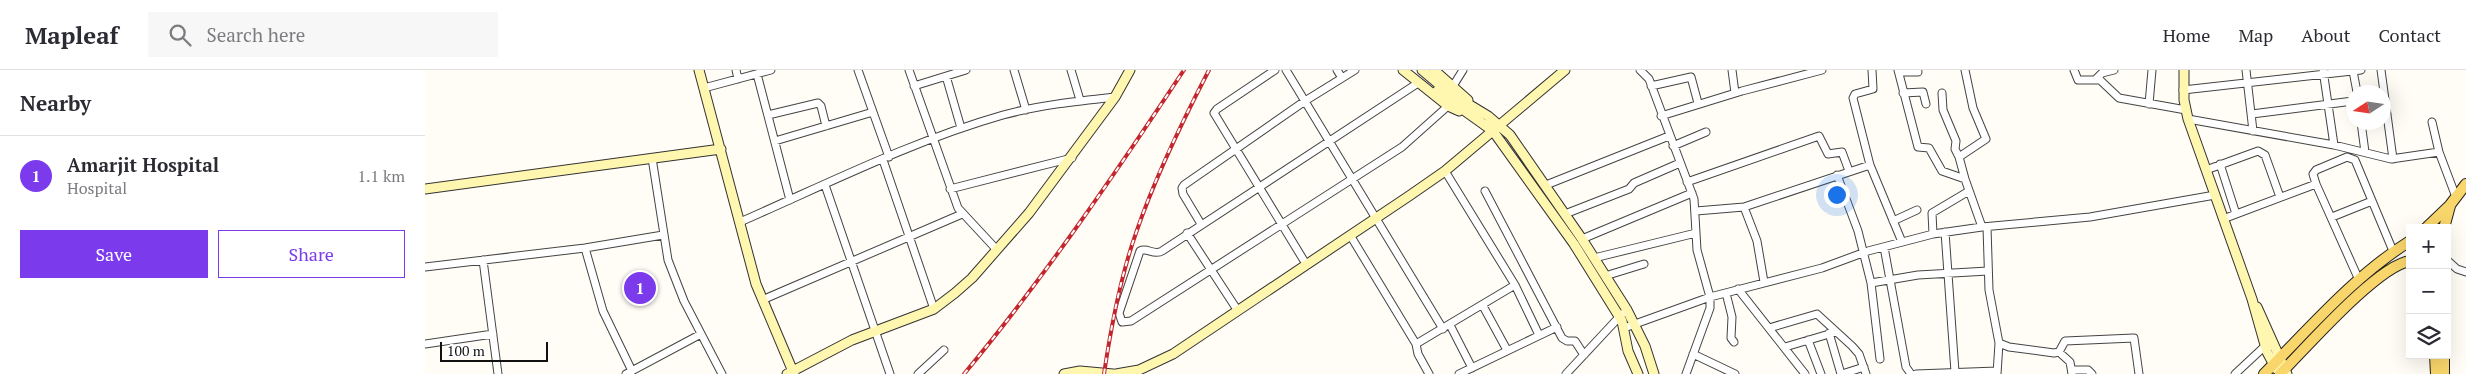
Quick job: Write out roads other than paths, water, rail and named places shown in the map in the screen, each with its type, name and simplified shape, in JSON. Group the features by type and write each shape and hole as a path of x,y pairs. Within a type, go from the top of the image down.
{"main road":[{"path":"2430,224 2453,201 2466,184"},
{"path":"2444,224 2453,201"},
{"path":"2281,369 2359,280 2393,251 2406,243"},
{"path":"2264,374 2281,369 2347,306 2392,267 2406,262"},
{"path":"2435,359 2436,374"},
{"path":"2443,359 2444,374"}],"street":[{"path":"699,70 762,300 791,373 874,331 934,309 972,278 1029,213 1073,158 1115,96 1130,70"},
{"path":"736,70 738,79"},
{"path":"704,88 771,70"},
{"path":"858,70 873,112 934,309"},
{"path":"909,70 950,189 962,214 997,250"},
{"path":"914,86 963,70"},
{"path":"1014,70 1026,110"},
{"path":"1071,70 1080,100"},
{"path":"1275,70 1215,111 1215,116 1306,264"},
{"path":"1287,70 1376,218 1472,368"},
{"path":"1337,70 1342,78"},
{"path":"1201,224 1183,194 1182,188 1305,101 1355,70"},
{"path":"1403,70 1448,106 1455,110 1469,108"},
{"path":"1414,70 1443,95 1469,108"},
{"path":"1422,70 1496,128 1546,185 1627,310 1645,346 1654,374"},
{"path":"1434,70 1464,95 1469,108"},
{"path":"1453,86 1463,70"},
{"path":"1063,374 1080,371 1115,374 1139,370 1157,363 1445,171 1565,70"},
{"path":"1640,70 1649,79 1661,116 1692,193 1699,262 1710,297 1709,308 1686,374"},
{"path":"1732,70 1735,92"},
{"path":"1661,116 1735,92 1822,70"},
{"path":"1872,70 1873,89 1853,96 1870,165 1902,242"},
{"path":"1959,157 1985,142 1986,139 1973,108 1965,70"},
{"path":"2074,70 2078,80 2096,79 2103,82 2119,98 2253,131 2334,145 2393,159 2439,152"},
{"path":"2096,79 2102,73 2114,70"},
{"path":"2149,104 2152,70"},
{"path":"2184,70 2183,90 2187,115 2252,298 2281,369"},
{"path":"2246,70 2253,131"},
{"path":"2183,90 2323,72 2357,70 2357,85"},
{"path":"2381,70 2383,85"},
{"path":"1917,72 1899,71 1918,147 1929,148 1942,171 1965,179"},
{"path":"2323,72 2334,145"},
{"path":"757,74 790,200"},
{"path":"946,76 961,128"},
{"path":"1651,86 1691,78 1693,79 1698,103"},
{"path":"1417,83 1159,253 1145,250 1137,254 1119,318 1122,322 1131,321 1402,148 1448,106"},
{"path":"1903,93 1923,92 1926,104"},
{"path":"1916,374 1997,372 1999,343 1988,271 1984,227 1969,191 1955,149 1956,141 1943,110 1942,93"},
{"path":"740,222 886,158 961,128 1026,110 1115,96"},
{"path":"2252,114 2346,102"},
{"path":"768,115 818,103 826,126"},
{"path":"775,141 873,112"},
{"path":"2432,122 2453,201"},
{"path":"1496,128 1575,244 1620,317 1628,351 1638,374"},
{"path":"2362,130 2365,152"},
{"path":"2389,130 2393,159"},
{"path":"1673,146 1706,132"},
{"path":"1546,185 1669,136"},
{"path":"1687,182 1819,136 1828,154 1842,152 1849,171"},
{"path":"425,188 721,149"},
{"path":"2206,170 2262,151 2280,197"},
{"path":"2359,280 2316,184 2313,174 2317,170 2350,157 2355,160 2393,251"},
{"path":"652,158 663,235 675,281 722,374"},
{"path":"950,189 1073,158"},
{"path":"1565,214 1629,189 1633,182 1680,163"},
{"path":"2220,164 2236,214"},
{"path":"1695,211 1744,207 1870,165"},
{"path":"1445,171 1515,285 1539,335"},
{"path":"1837,175 1858,231 1871,283 1880,359"},
{"path":"2223,219 2316,184"},
{"path":"825,185 890,374"},
{"path":"1485,191 1564,340 1575,341 1584,355"},
{"path":"1933,234 1932,213 1969,191"},
{"path":"1582,239 1692,193"},
{"path":"1624,328 1710,297 1822,268 1863,253 1933,234 2090,217 2215,195"},
{"path":"2332,217 2372,201"},
{"path":"1744,207 1757,241 1764,282"},
{"path":"1893,221 1917,210"},
{"path":"762,300 850,260 962,214"},
{"path":"1945,232 1955,372"},
{"path":"1187,233 1237,311"},
{"path":"1594,258 1696,233"},
{"path":"425,267 585,248 663,235"},
{"path":"1350,235 1416,344 1418,354 1429,374"},
{"path":"1884,247 1906,367 1911,374"},
{"path":"585,248 603,312 629,372 701,334"},
{"path":"483,260 498,374"},
{"path":"2451,263 2466,272"},
{"path":"1605,276 1644,264"},
{"path":"1871,283 1948,272 1988,271"},
{"path":"1416,344 1483,306 1515,285"},
{"path":"1738,289 1805,374"},
{"path":"1726,293 1732,317 1731,338 1734,342"},
{"path":"2252,298 2265,346 2281,369"},
{"path":"1483,306 1507,350"},
{"path":"1566,374 1627,310"},
{"path":"1769,328 1817,314 1832,333 1852,346 1865,370 1842,374 1832,333"},
{"path":"1459,374 1557,327"},
{"path":"1785,347 1832,333"},
{"path":"425,344 493,334"},
{"path":"2059,352 2065,341 2134,338 2139,374"},
{"path":"1808,340 1821,374"},
{"path":"1999,343 2024,350 2059,352 2069,362 2072,372 2088,370 2092,374"},
{"path":"2235,374 2265,346"},
{"path":"917,374 944,350"},
{"path":"1693,354 1735,374"}],"railway":[{"path":"964,374 1051,263 1184,70"},
{"path":"1104,374 1125,267 1136,233 1169,150 1209,70"}],"place":[{"name":"Amarjit Hospital","path":"640,288"}]}
